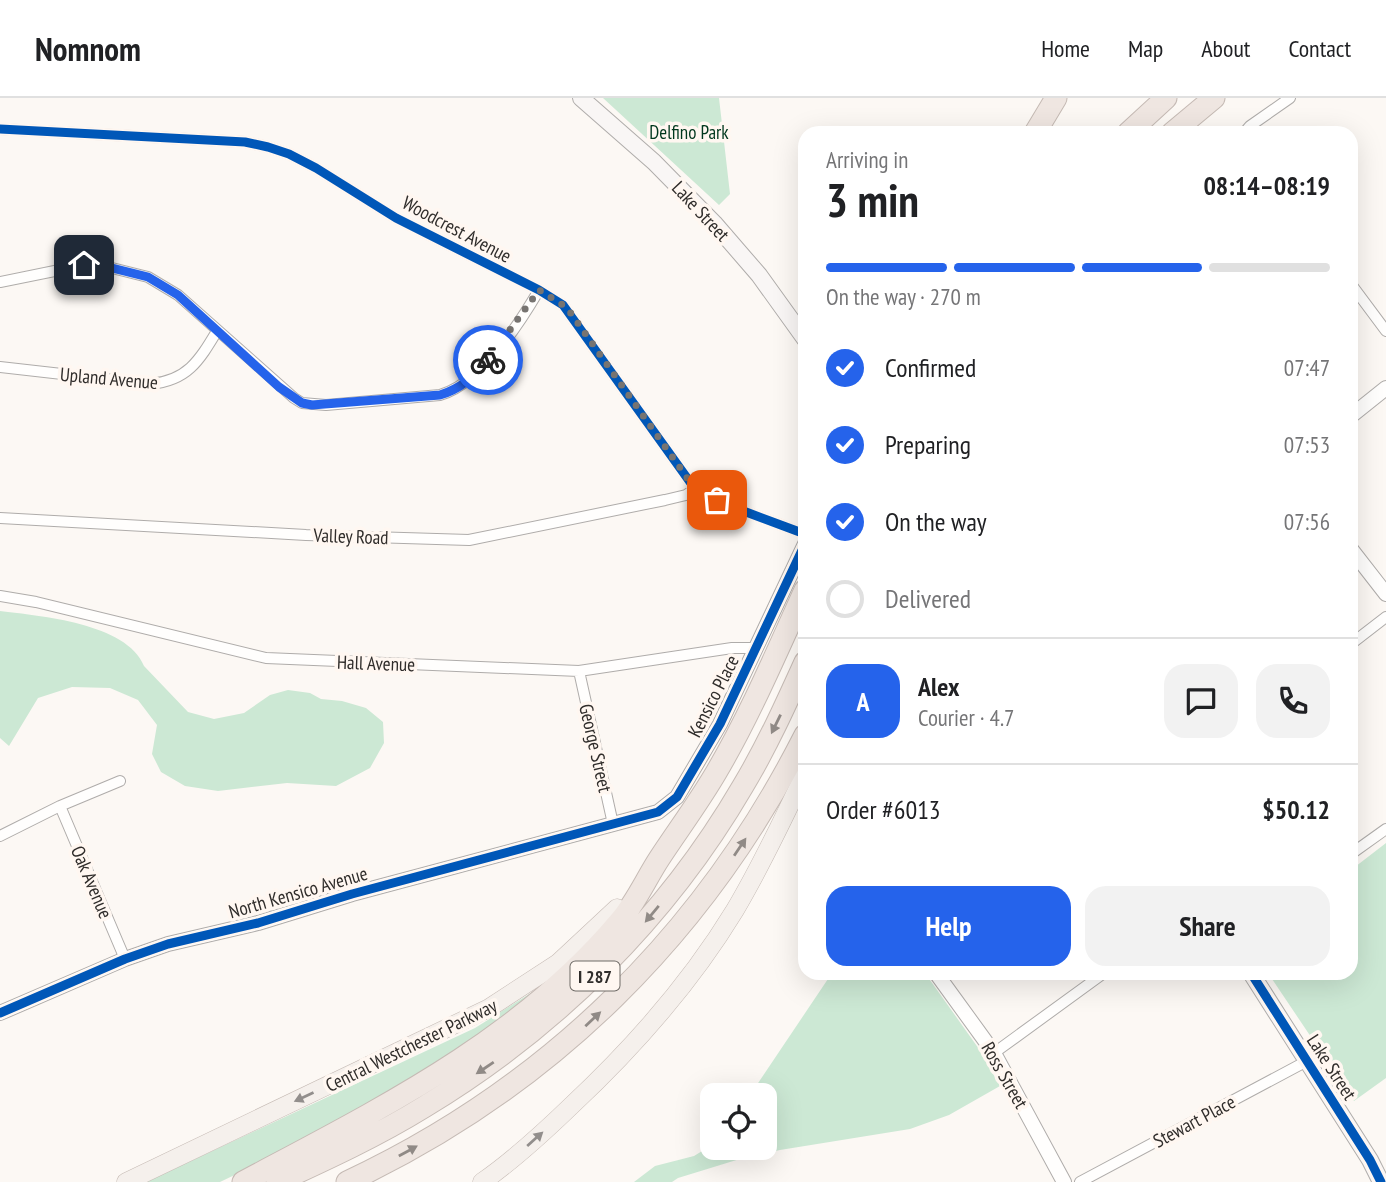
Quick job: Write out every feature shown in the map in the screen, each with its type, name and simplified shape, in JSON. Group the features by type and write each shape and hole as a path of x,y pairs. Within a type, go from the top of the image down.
{"highway":[{"path":"1039,126 1056,98"},
{"path":"1136,126 1167,98"},
{"path":"1180,126 1214,98"},
{"path":"243,1182 385,1106 495,1036 554,987 621,920 718,770 748,713 798,605"},
{"name":"I 287","path":"278,1182 386,1129 458,1086 526,1037 589,982 667,897 716,829 764,748 798,677"},
{"name":"I 287","path":"347,1182 401,1155 476,1111 545,1060 610,1004 669,941 723,873 769,801 798,748"}],"main road":[{"name":"Lake Street","path":"586,99 714,223 759,275 798,329"},
{"path":"482,1182 523,1150 603,1076 673,998 740,902 798,788"},
{"name":"Central Westchester Parkway","path":"126,1182 489,1009 550,969 593,933 634,890 660,857"},
{"name":"Lake Street","path":"1255,980 1370,1160 1381,1182"}],"street":[{"path":"1250,126 1290,98"},
{"name":"Woodcrest Avenue","path":"0,129 245,142 268,146 289,154 396,218 539,290 563,305 695,489 730,506 798,531"},
{"path":"0,282 84,265 148,277 178,295 279,387 302,403 326,405 440,395 453,391 464,385 499,347 539,290"},
{"path":"1358,293 1386,331"},
{"name":"Upland Avenue","path":"0,368 150,384 167,383 183,375 203,355 217,331"},
{"path":"1358,410 1386,388"},
{"name":"Valley Road","path":"0,518 117,526 469,540 665,500 685,495 695,489"},
{"path":"1358,558 1386,594"},
{"name":"Kensico Place","path":"613,824 659,812 677,797 720,724 798,559"},
{"name":"Hall Avenue","path":"0,596 36,602 265,658 579,671 732,648 757,648"},
{"path":"1358,639 1386,617"},
{"name":"George Street","path":"579,671 613,824"},
{"path":"0,836 60,806 120,781"},
{"name":"Oak Avenue","path":"60,806 125,959"},
{"name":"North Kensico Avenue","path":"0,1013 125,959 168,944 258,923 352,894 613,824"},
{"path":"1358,849 1386,829"},
{"name":"Ross Street","path":"941,980 994,1053 1064,1182"},
{"path":"994,1053 1093,980"},
{"name":"Stewart Place","path":"1080,1182 1307,1061"}],"green space":[{"name":"Delfino Park","path":"603,98 719,98 730,194 719,205"},
{"path":"0,611 81,624 120,640 135,651 144,666 188,712 214,719 244,713 270,695 288,690 310,693 321,699 342,701 366,708 383,722 384,743 370,768 336,786 287,783 218,791 185,786 161,772 152,754 157,725 138,700 110,688 72,687 38,698 9,746 0,738"},
{"path":"1386,843 1386,1078 1354,1101 1273,980 1358,980 1358,865"},
{"path":"827,980 930,980 979,1049 1000,1086 949,1115 910,1129 777,1151 777,1083 758,1083"},
{"path":"542,986 468,1047 283,1152 220,1182 146,1182 475,1028"},
{"path":"700,1152 700,1160 736,1160 672,1182 634,1182 655,1166"}],"cycle path":[{"path":"0,129 245,142 289,154 396,218 539,290 563,305 695,489 730,506 798,531"},
{"path":"0,1013 125,959 168,944 258,923 352,894 658,812 677,797 720,724 798,559"},
{"path":"1255,980 1370,1160 1381,1182"}],"way so far":[{"path":"488,360 539,290 551,296 570,312 695,489 717,500"}],"route":[{"path":"84,265 108,267 148,277 178,295 279,387 302,403 326,405 440,395 464,385 488,360"}]}
